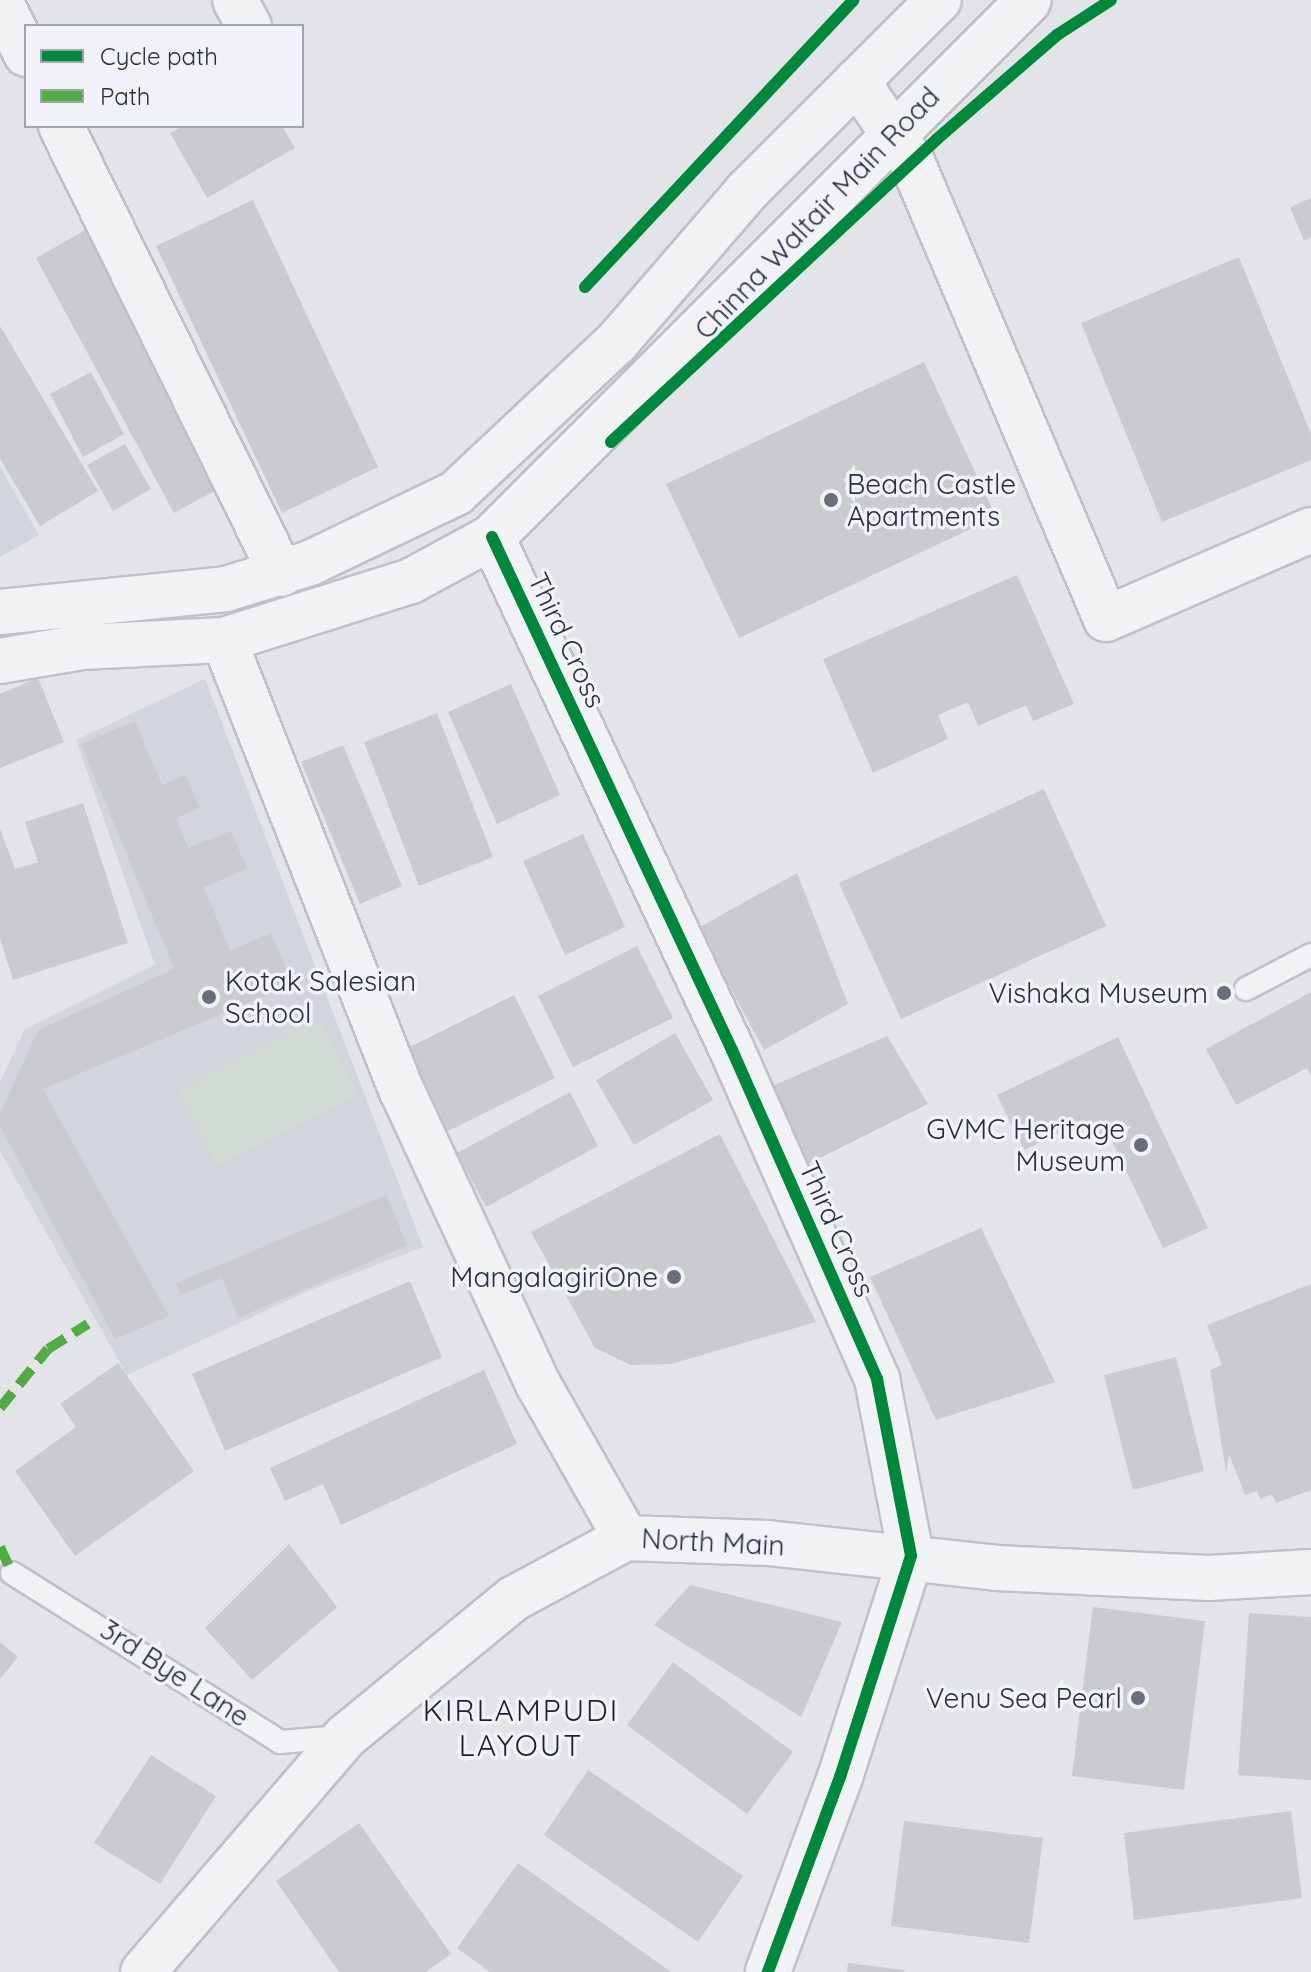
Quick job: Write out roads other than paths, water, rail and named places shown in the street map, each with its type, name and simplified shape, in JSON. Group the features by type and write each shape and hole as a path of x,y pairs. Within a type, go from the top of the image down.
{"street":[{"path":"235,0 248,24"},
{"name":"Chinna Waltair Main Road","path":"0,612 190,594 281,574 367,539 456,493 616,343 747,191 939,0"},
{"name":"Chinna Waltair Main Road","path":"0,661 82,647 224,640 411,581 492,537 1029,0"},
{"path":"0,1 24,50"},
{"path":"857,81 896,134 1106,619 1311,530"},
{"path":"62,128 281,574"},
{"name":"Third Cross","path":"492,537 732,1050 877,1379 911,1556 840,1777 768,1972"},
{"path":"224,640 402,1091 538,1384 626,1538"},
{"name":"North Main","path":"143,1972 345,1737 513,1599 626,1538 768,1543 911,1556 997,1568 1209,1578 1311,1572"}],"lane":[{"path":"1246,989 1311,955"},
{"name":"3rd Bye Lane","path":"12,1573 280,1742 345,1737"}],"place":[{"name":"Beach Castle Apartments","path":"831,500"},
{"name":"Vishaka Museum","path":"1224,993"},
{"name":"Kotak Salesian School","path":"209,997"},
{"name":"GVMC Heritage Museum","path":"1141,1145"},
{"name":"MangalagiriOne","path":"674,1277"},
{"name":"Venu Sea Pearl","path":"1138,1698"}],"district":[{"name":"KIRLAMPUDI LAYOUT","path":"521,1727"}]}
